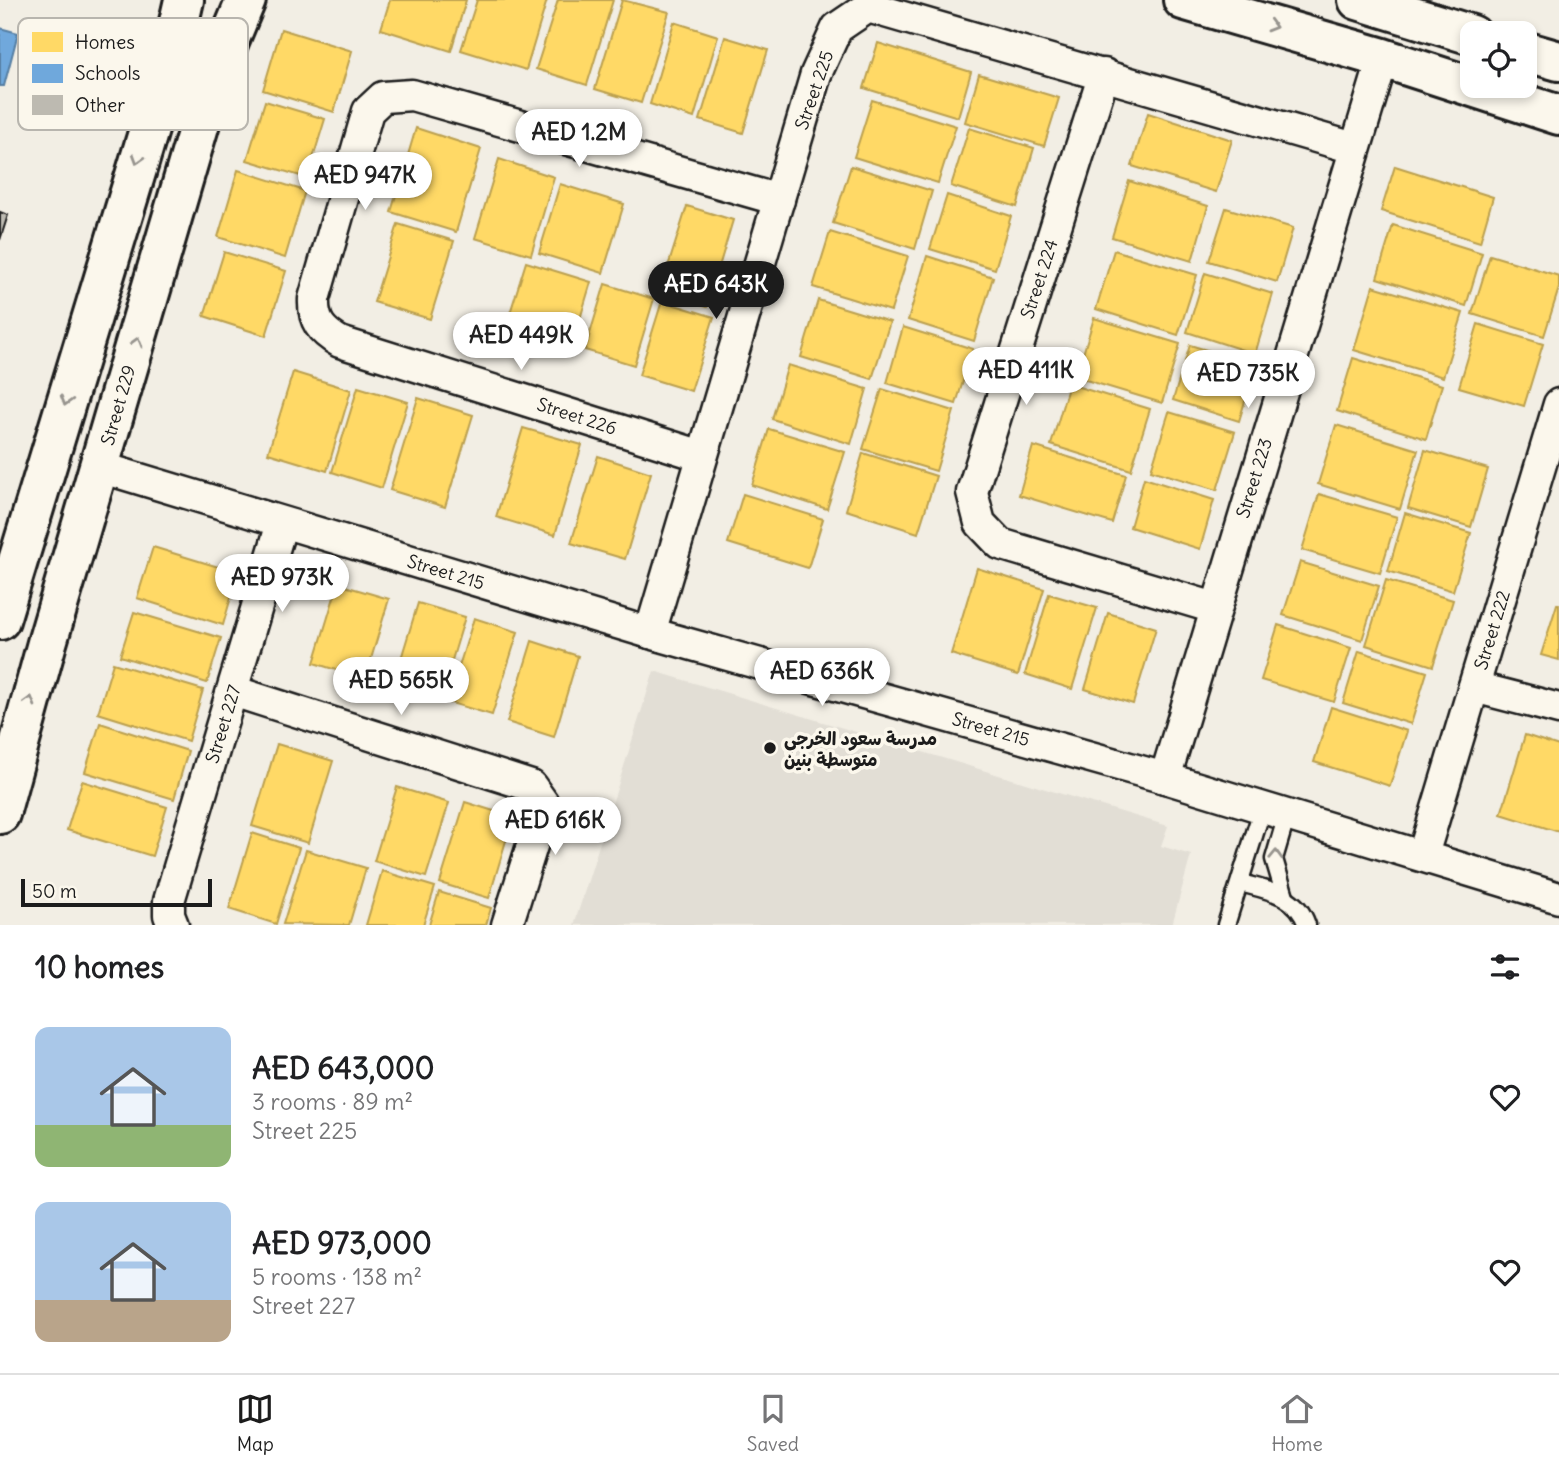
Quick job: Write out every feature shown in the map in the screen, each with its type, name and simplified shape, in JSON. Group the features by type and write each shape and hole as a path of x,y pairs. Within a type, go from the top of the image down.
{"street":[{"path":"180,18 184,0"},
{"name":"Street 229","path":"239,18 246,0"},
{"path":"1183,0 1383,58 1559,115"},
{"path":"1358,0 1460,31"},
{"name":"Street 225","path":"650,633 816,74 837,28 868,7 1353,148"},
{"path":"1537,55 1559,61"},
{"name":"Street 223","path":"1165,778 1353,148 1383,58"},
{"name":"Street 224","path":"1104,75 972,492 980,523 1000,544 1215,608"},
{"name":"Street 226","path":"702,456 340,342 318,325 313,315 314,299 368,111 383,97 412,95 779,200"},
{"path":"4,596 147,130"},
{"path":"177,204 170,163 179,130"},
{"name":"Street 229","path":"0,814 29,706 198,130"},
{"name":"Street 222","path":"1423,855 1559,404"},
{"name":"Street 215","path":"100,467 650,633 1165,778 1559,898"},
{"name":"Street 227","path":"173,925 169,915 169,901 282,523"},
{"path":"1474,687 1559,709"},
{"path":"233,691 531,786 543,803 542,814 507,925"}],"lane":[{"path":"1226,925 1240,883 1275,811"},
{"path":"1275,811 1274,859 1284,897"},
{"path":"1240,883 1284,897 1297,905 1307,925"}],"shaded area":[{"name":"مدرسة سعود الخرجي متوسطة بنين","path":"654,671 1168,826 1161,846 1191,855 1172,925 574,925"}],"building: Homes":[{"path":"390,0 466,0 451,51 381,29"},
{"path":"477,0 547,0 526,70 461,50"},
{"path":"558,0 613,0 587,85 536,69"},
{"path":"622,0 669,12 641,103 595,89"},
{"path":"674,22 718,36 694,118 650,104"},
{"path":"281,29 352,51 334,112 263,90"},
{"path":"725,37 768,50 743,133 700,120"},
{"path":"878,43 971,72 958,117 864,88"},
{"path":"979,74 1059,98 1044,146 965,122"},
{"path":"872,100 956,126 938,183 854,157"},
{"path":"265,101 325,119 307,178 247,160"},
{"path":"1148,113 1232,140 1216,192 1132,166"},
{"path":"416,128 481,149 456,232 391,212"},
{"path":"969,128 1034,148 1017,207 951,186"},
{"path":"499,159 554,177 531,255 475,238"},
{"path":"851,166 932,191 915,249 833,223"},
{"path":"1395,166 1493,197 1480,242 1381,211"},
{"path":"238,170 305,191 285,258 218,237"},
{"path":"1129,181 1208,206 1192,261 1112,237"},
{"path":"560,184 624,204 603,273 539,253"},
{"path":"947,195 1011,216 995,269 930,249"},
{"path":"687,206 733,220 707,307 660,292"},
{"path":"1226,208 1293,228 1277,282 1209,261"},
{"path":"398,224 454,241 430,319 374,302"},
{"path":"1393,225 1482,253 1466,306 1377,278"},
{"path":"830,232 908,256 891,311 813,287"},
{"path":"1114,250 1197,275 1178,335 1096,309"},
{"path":"224,252 286,271 266,336 204,316"},
{"path":"1490,255 1559,276 1559,288 1544,336 1472,314"},
{"path":"927,256 993,277 974,341 908,320"},
{"path":"526,262 591,282 572,346 506,326"},
{"path":"1205,273 1273,294 1255,354 1187,332"},
{"path":"605,284 654,299 634,365 585,350"},
{"path":"1373,286 1463,313 1443,377 1354,350"},
{"path":"818,300 890,322 872,379 801,357"},
{"path":"662,301 714,317 691,391 639,375"},
{"path":"1094,318 1180,344 1162,403 1076,377"},
{"path":"1478,324 1543,344 1524,406 1459,387"},
{"path":"903,327 973,349 956,404 887,383"},
{"path":"1190,345 1256,365 1239,421 1173,400"},
{"path":"1353,358 1442,385 1426,439 1337,411"},
{"path":"788,365 867,389 851,444 772,419"},
{"path":"293,372 351,390 327,471 268,453"},
{"path":"1069,384 1150,409 1131,470 1051,445"},
{"path":"358,387 408,402 382,488 332,472"},
{"path":"882,389 954,411 936,471 863,449"},
{"path":"418,398 473,415 445,507 390,490"},
{"path":"1169,412 1235,432 1217,490 1151,470"},
{"path":"1336,425 1418,450 1400,509 1318,484"},
{"path":"523,428 582,445 555,535 496,517"},
{"path":"769,429 845,452 827,509 752,485"},
{"path":"1033,446 1126,475 1112,523 1019,495"},
{"path":"1425,450 1488,469 1471,527 1408,508"},
{"path":"863,453 936,476 918,533 846,510"},
{"path":"598,456 651,473 625,559 571,543"},
{"path":"1144,478 1214,500 1200,549 1130,527"},
{"path":"743,494 823,519 808,568 728,543"},
{"path":"1319,494 1397,517 1380,573 1302,550"},
{"path":"1405,513 1471,533 1453,591 1388,571"},
{"path":"153,547 238,573 223,625 137,598"},
{"path":"1300,562 1379,586 1362,640 1283,615"},
{"path":"977,568 1044,589 1018,675 951,654"},
{"path":"1386,580 1453,600 1433,666 1366,645"},
{"path":"338,584 389,599 365,679 314,663"},
{"path":"1049,594 1097,608 1072,689 1025,674"},
{"path":"418,603 465,617 440,700 393,685"},
{"path":"1559,604 1559,660 1541,655"},
{"path":"134,612 221,638 207,683 120,656"},
{"path":"1108,613 1156,628 1133,704 1085,689"},
{"path":"474,618 518,632 492,715 448,702"},
{"path":"1278,625 1351,648 1334,702 1261,680"},
{"path":"532,641 578,656 554,737 507,722"},
{"path":"1359,651 1427,672 1411,724 1343,703"},
{"path":"113,663 203,690 188,741 98,713"},
{"path":"1331,707 1407,731 1390,786 1314,762"},
{"path":"100,723 188,751 174,799 85,772"},
{"path":"1525,735 1559,746 1559,832 1501,814"},
{"path":"277,744 333,761 308,843 252,826"},
{"path":"82,781 167,807 152,856 67,830"},
{"path":"397,787 449,803 426,877 374,861"},
{"path":"465,802 513,817 489,898 440,883"},
{"path":"252,833 299,848 276,924 229,909"},
{"path":"306,850 366,868 349,925 283,924"},
{"path":"382,871 435,887 423,925 366,925"},
{"path":"439,892 491,908 486,925 429,925"}],"building: Schools":[{"path":"0,28 18,33 4,86 0,86"}],"building: Other":[{"path":"0,212 8,215 0,240"}],"place":[{"name":"مدرسة سعود الخرجي متوسطة بنين","path":"770,748"}]}
